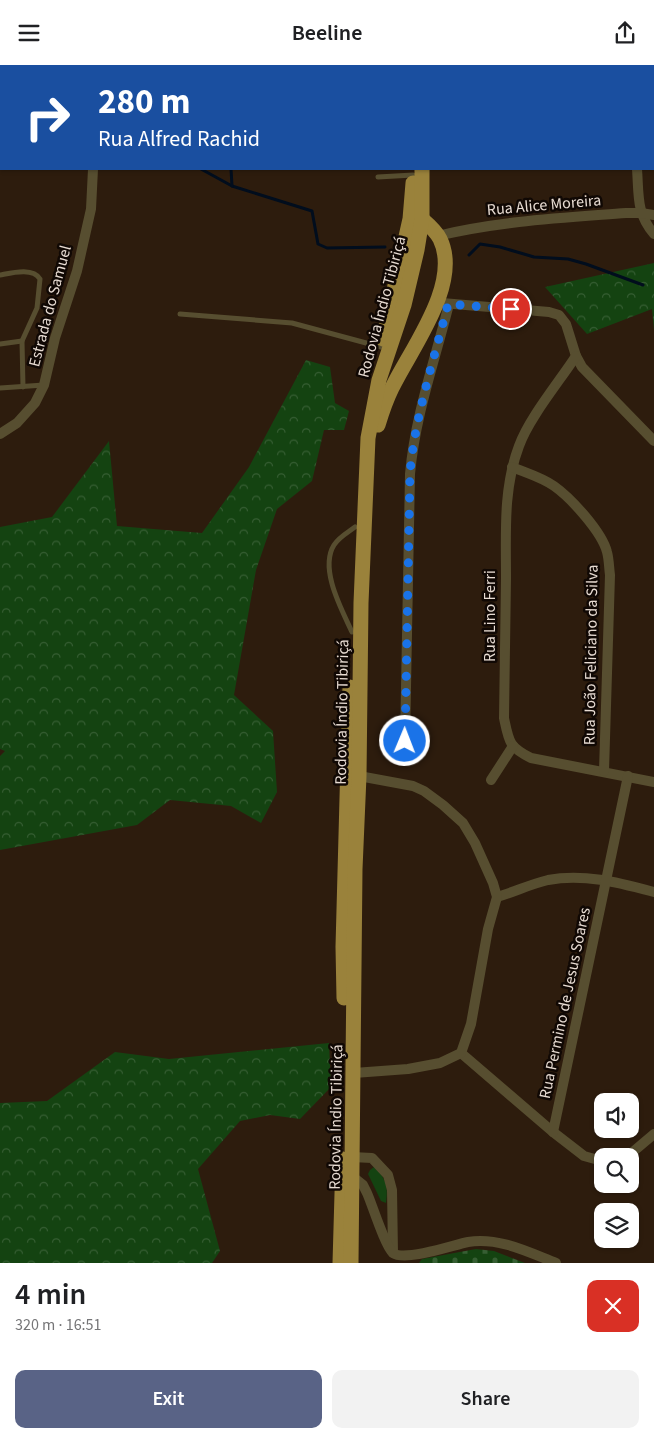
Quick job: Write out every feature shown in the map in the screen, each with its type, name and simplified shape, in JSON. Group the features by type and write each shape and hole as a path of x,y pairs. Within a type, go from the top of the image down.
{"highway":[{"name":"Rodovia Índio Tibiriçá","path":"351,1263 355,869 359,776 361,603 367,454 372,413 379,381 404,305 417,250 422,219 416,171"},
{"name":"Rodovia Índio Tibiriçá","path":"340,1263 345,1027 343,947 358,456 364,410 396,289 410,219 416,171"},
{"path":"367,454 392,388 442,303 445,263 443,250 437,236 422,219"}],"street":[{"name":"Estrada do Samuel","path":"0,434 17,423 35,403 44,385 55,339 77,271 91,209 93,170"},
{"path":"637,170 643,221 654,234"},
{"name":"Rua Alice Moreira","path":"437,236 475,227 513,222 641,213 654,215"},
{"path":"405,741 410,473 413,445 442,303 549,311 559,315 566,324 576,357 582,367 654,441"},
{"name":"Rua Lino Ferri","path":"513,746 508,739 504,718 507,499 512,467 519,443 533,419 576,357"},
{"name":"Rua João Feliciano da Silva","path":"512,467 540,478 555,487 589,520 600,535 608,553 610,575 604,771"},
{"path":"491,780 513,746 517,751 531,757 628,775 654,782"},
{"path":"606,880 628,775"},
{"path":"354,1073 408,1069 440,1063 461,1053 471,1024 488,929 497,897 493,883 475,843 462,823 443,805 424,791 413,786 359,776"},
{"path":"497,897 548,880 566,878 606,880 654,892"},
{"name":"Rua Permino de Jesus Soares","path":"553,1133 606,880"},
{"path":"461,1053 553,1133 584,1156 594,1159"},
{"path":"637,1148 654,1134"},
{"path":"352,1157 372,1158 388,1175 392,1190 393,1253"},
{"path":"353,1177 363,1185 393,1253 411,1255 469,1242 485,1241 503,1243 556,1263"}],"lane":[{"path":"378,177 416,171"},
{"path":"0,275 25,272 36,274 40,279 37,308 22,341 23,387"},
{"path":"180,314 292,323 381,347"},
{"path":"0,344 22,341"},
{"path":"0,388 44,385"},
{"path":"352,632 335,593 330,577 329,559 333,547 339,539 355,527"}],"green space":[{"path":"654,263 654,330 652,309 587,334 545,287"},
{"path":"306,360 330,367 335,403 349,411 344,430 324,430 312,481 277,509 256,570 234,695 273,731 277,792 261,823 231,806 170,800 137,825 0,850 0,756 5,751 0,749 0,527 52,517 109,441 117,526 202,533 249,467"},
{"path":"329,1043 331,1087 300,1119 270,1115 240,1121 198,1169 220,1251 212,1263 0,1263 0,1103 47,1101 115,1052 169,1059"},
{"path":"374,1167 382,1175 386,1183 386,1203 381,1201 368,1174"},
{"path":"476,1249 494,1251 525,1263 419,1263 422,1259"}],"waterway":[{"path":"203,170 232,186 312,211 318,244 327,248 385,247"},
{"path":"231,170 232,186"},
{"path":"469,255 480,244 500,247 534,257 568,259 643,285"}],"route":[{"path":"405,741 410,473 419,416 448,304 511,309"}]}
